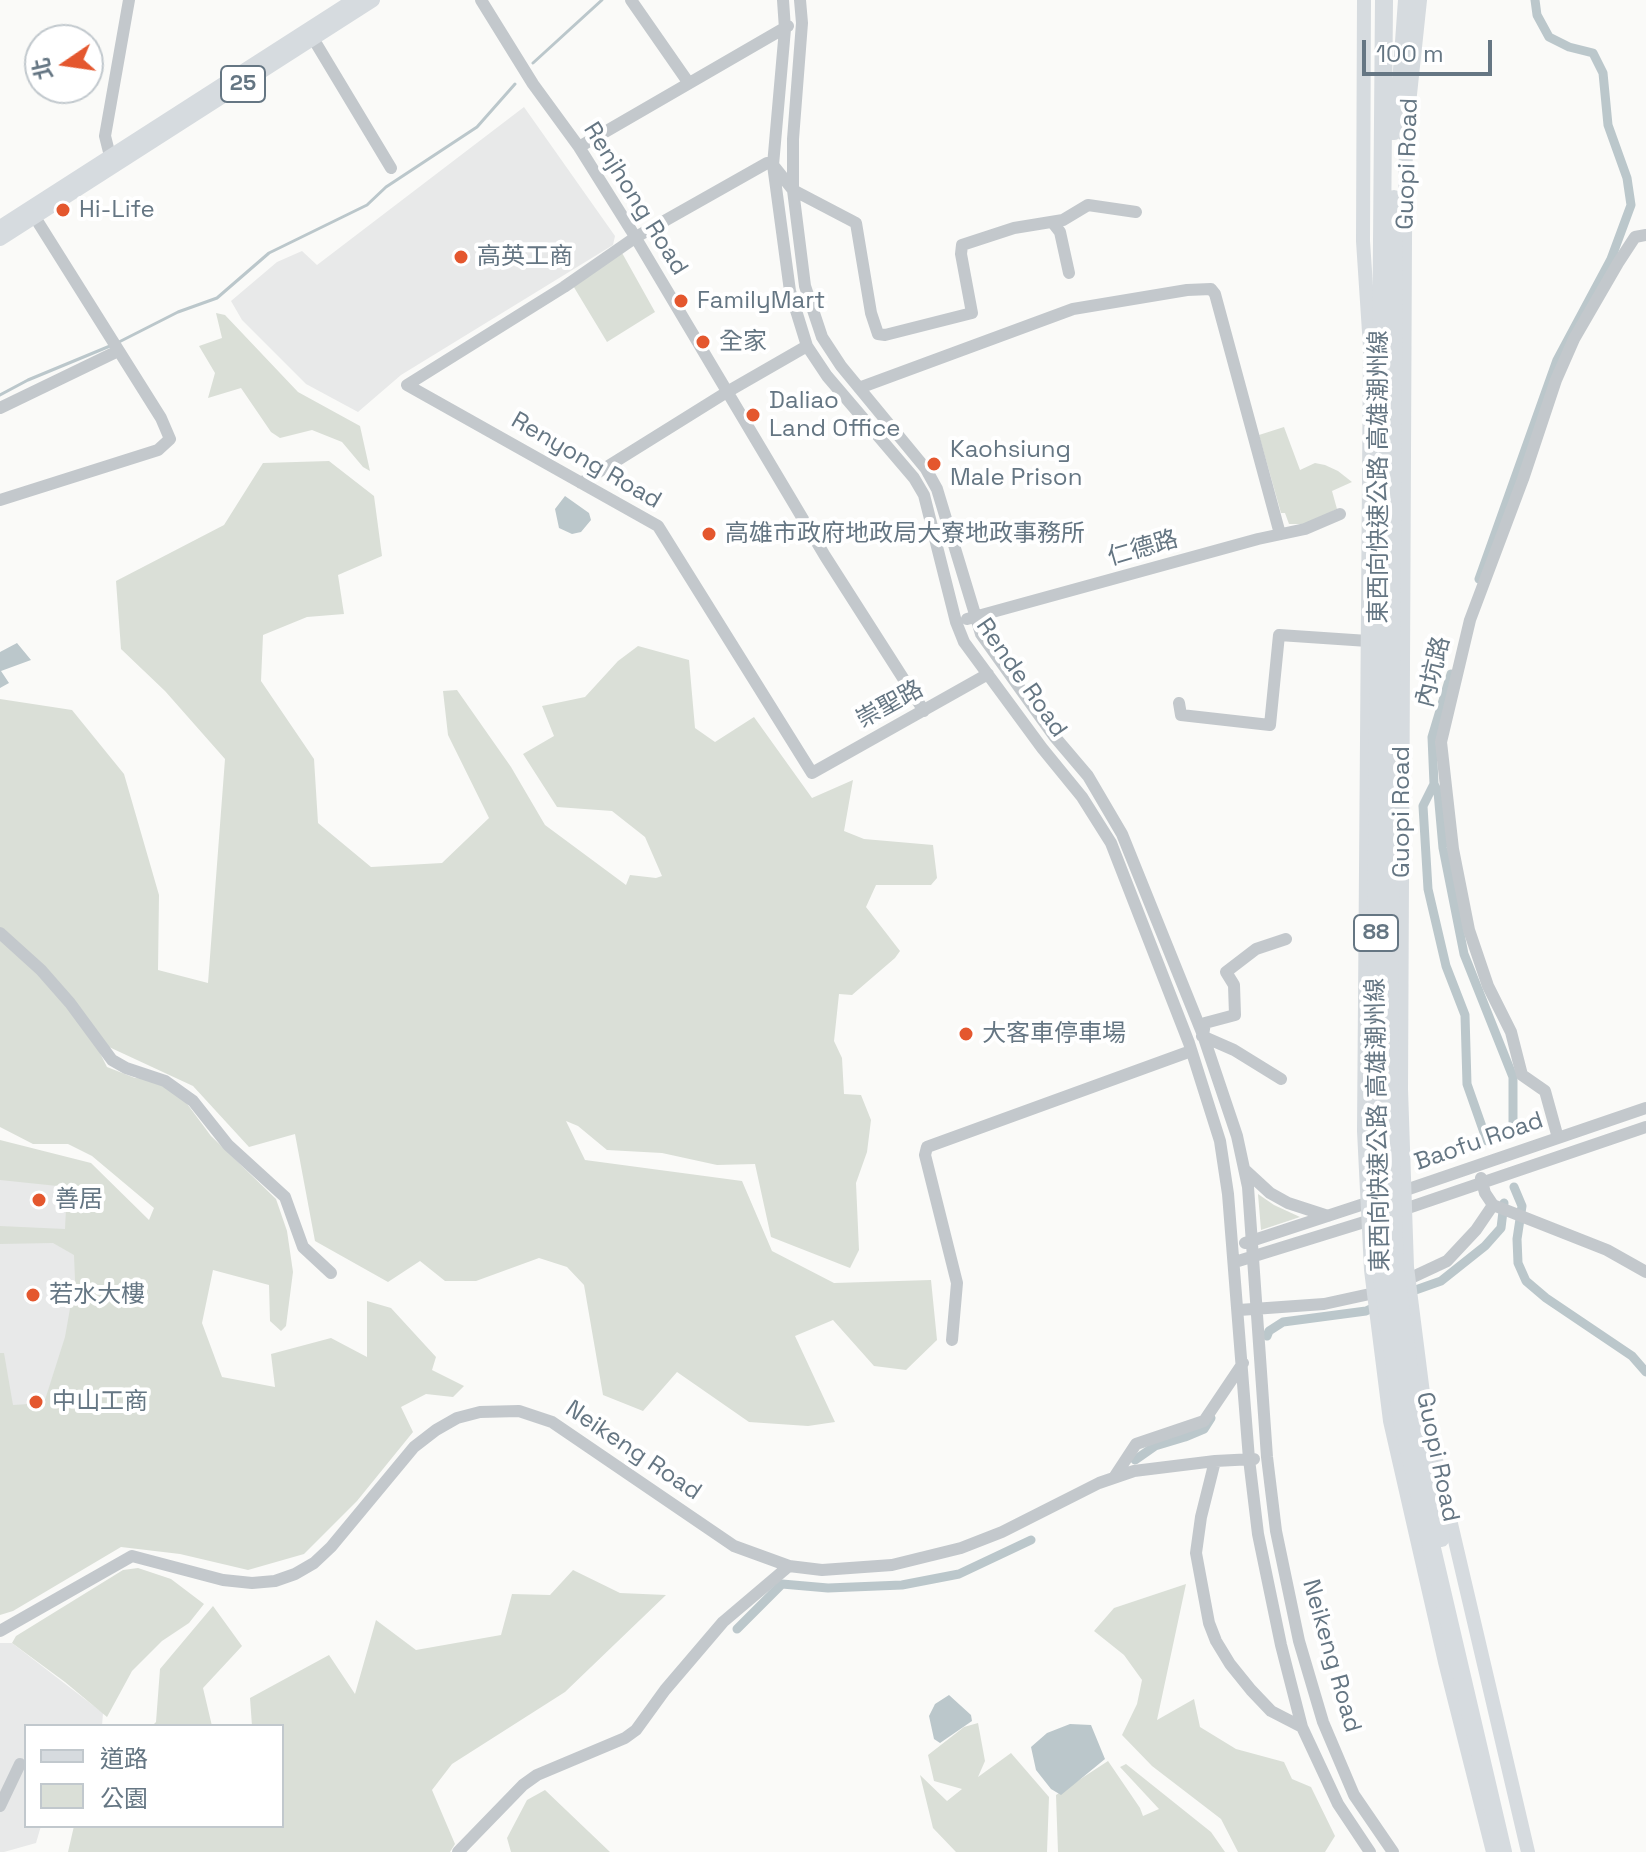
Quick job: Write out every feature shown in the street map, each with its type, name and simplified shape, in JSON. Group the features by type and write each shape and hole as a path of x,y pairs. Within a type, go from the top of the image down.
{"highway":[{"path":"1374,0 1373,131 1380,347"},
{"name":"東西向快速公路 高雄潮州線","path":"1384,0 1375,1089 1381,1269 1402,1420 1503,1852"},
{"name":"東西向快速公路 高雄潮州線","path":"1396,0 1389,1089 1395,1268 1416,1418 1466,1657 1514,1852"},
{"path":"1394,131 1399,112 1407,0"}],"main road":[{"name":"25","path":"310,34 354,0"},
{"name":"25","path":"0,239 32,213 310,34 373,0"},
{"name":"Guopi Road","path":"1364,0 1363,241 1370,347 1364,1131 1368,1221 1390,1421 1445,1662 1493,1852"},
{"name":"Guopi Road","path":"1420,0 1406,132 1405,209 1401,1074 1409,1282 1426,1417 1528,1852"},
{"name":"25","path":"0,227 32,213"}],"street":[{"path":"111,162 105,136 129,0"},
{"name":"Renjhong Road","path":"481,0 533,84 579,147 636,237 825,556 924,711"},
{"path":"631,0 688,82"},
{"name":"Rende Road","path":"783,0 785,29 773,165 790,291 807,346 827,376 914,478 924,495 956,622 964,642 1082,797 1111,843 1190,1047 1220,1141 1234,1246"},
{"name":"Rende Road","path":"800,0 793,190 805,286 822,337 859,388 926,469 937,489 981,634 1054,736 1088,776 1122,834 1203,1035 1237,1136 1253,1240"},
{"path":"579,147 785,29 811,0"},
{"path":"310,34 391,168"},
{"path":"636,237 767,163 773,165 793,190 856,223 871,313 878,334 885,335 972,313 962,245 1014,228 1053,223 1088,205 1136,212"},
{"path":"5,498 158,450 170,439 161,418 32,213"},
{"path":"1053,223 1060,232 1069,273"},
{"name":"內坑路","path":"1558,1138 1545,1091 1522,1075 1511,1032 1488,986 1469,930 1453,849 1441,742 1470,620 1556,380 1574,339 1618,263 1635,237 1646,235"},
{"name":"Renyong Road","path":"636,237 564,287 407,385 658,526 812,773"},
{"path":"859,388 1073,309 1187,290 1211,289 1215,294 1280,534"},
{"path":"581,483 807,346"},
{"path":"0,408 115,347"},
{"name":"仁德路","path":"956,622 1305,529 1340,514"},
{"path":"1179,703 1181,715 1270,725 1279,635 1368,641"},
{"name":"崇聖路","path":"812,773 988,674"},
{"path":"0,933 51,981 112,1060 165,1081 193,1101 228,1145 285,1197 303,1247 331,1273"},
{"path":"952,1340 957,1283 925,1155 927,1147 1190,1047 1203,1035 1205,1023 1235,1015 1234,985 1226,972 1256,949 1286,939"},
{"path":"1203,1035 1281,1079"},
{"name":"Baofu Road","path":"1234,1246 1646,1108"},
{"name":"Baofu Road","path":"1235,1262 1405,1209 1646,1127"},
{"path":"1477,1167 1495,1206 1607,1250 1646,1272"},
{"path":"1244,1169 1270,1193 1288,1203 1328,1216"},
{"path":"1239,1310 1374,1297 1447,1261 1495,1206"},
{"name":"Neikeng Road","path":"1253,1240 1267,1457 1276,1531 1299,1641 1323,1722 1354,1795 1393,1852"},
{"name":"Neikeng Road","path":"1234,1246 1249,1459 1258,1534 1281,1645 1302,1727 1338,1804 1370,1852"},
{"name":"Neikeng Road","path":"1115,1476 1136,1444 1204,1421 1243,1363"},
{"name":"Neikeng Road","path":"0,1631 132,1556 223,1580 252,1583 275,1581 314,1563 331,1547 414,1447 457,1418 480,1412 528,1413 552,1422 734,1546 789,1566 822,1570 892,1565 932,1556 993,1536 1115,1476 1153,1467 1267,1457"},
{"path":"1215,1461 1196,1553 1209,1623 1223,1652 1251,1690 1271,1711 1302,1727"},
{"path":"458,1852 523,1785 537,1775 625,1738 636,1730 665,1690 723,1622 789,1566"},
{"path":"0,1806 20,1764"}],"shaded area":[{"name":"高英工商","path":"524,107 615,236 613,245 401,375 358,412 306,384 242,320 231,301 277,262 302,251 317,265"},
{"path":"565,496 589,513 591,520 581,532 572,534 559,528 555,509"},
{"path":"17,643 31,660 1,671 9,683 0,688 0,652"},
{"name":"中山工商","path":"0,1152 87,1170 83,1303 0,1567"},
{"path":"0,1643 12,1643 103,1713 102,1724 24,1724 24,1828 40,1828 36,1843 0,1852"},
{"path":"949,1695 971,1715 972,1721 940,1743 934,1739 929,1716 935,1704"},
{"path":"1070,1724 1091,1725 1105,1759 1061,1795 1051,1789 1036,1770 1031,1747 1047,1733"}],"green space":[{"path":"621,251 655,312 607,342 572,284"},
{"path":"216,313 225,315 298,392 360,426 370,471 342,442 312,430 280,438 271,432 241,388 208,398 215,373 199,346 222,338"},
{"path":"1284,427 1300,470 1315,463 1325,465 1352,482 1332,491 1337,509 1306,524 1289,524 1285,513 1281,513 1259,435"},
{"path":"329,461 374,496 382,556 338,575 344,614 307,617 263,635 261,681 314,759 318,823 371,867 442,863 489,818 448,735 443,691 457,690 511,767 545,825 626,885 630,875 662,876 645,837 612,811 557,807 523,754 554,736 542,706 585,697 618,661 638,646 689,660 695,728 715,742 754,717 812,798 853,780 844,831 864,839 933,845 937,878 931,885 876,885 866,907 900,951 852,995 839,994 834,1041 842,1058 844,1094 861,1095 871,1120 867,1152 856,1183 859,1250 850,1268 771,1237 755,1164 717,1165 662,1153 607,1150 578,1126 566,1121 585,1160 742,1181 772,1251 834,1283 931,1280 937,1340 906,1370 874,1366 833,1320 795,1336 835,1422 808,1426 749,1422 677,1372 643,1411 603,1395 584,1285 567,1267 539,1258 476,1281 445,1281 420,1261 388,1282 315,1241 295,1134 249,1147 193,1086 109,1047 81,1015 107,1067 135,1078 161,1079 182,1097 211,1136 276,1199 287,1231 293,1272 286,1326 281,1331 270,1321 269,1285 213,1270 202,1323 222,1377 275,1387 271,1354 331,1338 367,1357 367,1301 391,1308 436,1357 432,1370 464,1386 453,1397 426,1394 401,1407 413,1432 357,1501 304,1554 248,1570 180,1554 121,1547 13,1611 0,1615 0,1353 4,1353 13,1405 44,1403 65,1337 75,1280 74,1255 53,1243 0,1244 0,1226 65,1229 67,1187 0,1180 0,1140 91,1163 149,1220 154,1208 92,1156 68,1144 33,1144 0,1127 0,699 72,710 124,774 159,895 158,970 208,983 225,759 165,691 121,649 116,581 224,525 263,463"},
{"path":"1258,1194 1274,1205 1300,1217 1261,1230"},
{"path":"138,1568 171,1579 204,1604 189,1623 162,1641 132,1671 107,1717 12,1643 16,1636 123,1570"},
{"path":"573,1570 620,1593 666,1595 565,1692 452,1764 432,1790 455,1844 450,1852 68,1852 74,1828 284,1828 284,1724 252,1724 250,1698 329,1655 355,1694 376,1620 416,1650 501,1635 512,1594 550,1595"},
{"path":"1186,1584 1157,1720 1194,1699 1200,1727 1236,1749 1284,1762 1292,1779 1311,1787 1335,1836 1325,1852 1238,1852 1221,1819 1152,1766 1122,1735 1137,1704 1142,1680 1124,1655 1094,1631 1114,1608"},
{"path":"213,1606 242,1646 203,1688 212,1724 154,1724 160,1669"},
{"path":"978,1723 985,1761 978,1777 1011,1753 1049,1797 1047,1852 956,1852 933,1828 920,1775 947,1801 962,1789 934,1781 928,1755 964,1727"},
{"path":"1108,1761 1143,1816 1159,1809 1120,1767 1126,1764 1211,1832 1225,1852 1058,1852 1056,1795"},
{"path":"545,1790 610,1852 511,1852 507,1838 527,1800"}],"waterway":[{"path":"533,63 602,0"},
{"path":"1479,579 1557,360 1611,259 1631,205 1627,178 1608,125 1603,73 1593,53 1569,47 1549,37 1537,15 1535,0"},
{"path":"117,343 178,312 217,298 269,253 367,205 386,187 477,127 515,84"},
{"path":"0,395 110,346"},
{"path":"1451,674 1432,737 1434,784 1438,792 1443,848 1464,954 1513,1077 1513,1135"},
{"path":"1434,784 1423,806 1428,889 1446,966 1465,1015 1467,1084 1487,1141"},
{"path":"1514,1187 1522,1206 1517,1239 1518,1263 1526,1281 1632,1356 1646,1372"},
{"path":"1407,1293 1441,1281 1485,1246 1501,1228 1504,1203"},
{"path":"1267,1336 1269,1331 1283,1322 1366,1311 1379,1305"},
{"path":"1135,1460 1155,1446 1204,1429 1211,1418"},
{"path":"737,1629 782,1584 828,1588 902,1585 959,1574 1031,1540"}],"place":[{"name":"Hi-Life","path":"63,210"},
{"name":"高英工商","path":"461,257"},
{"name":"FamilyMart","path":"681,301"},
{"name":"全家","path":"703,342"},
{"name":"Daliao Land Office","path":"753,415"},
{"name":"Kaohsiung Male Prison","path":"934,464"},
{"name":"高雄市政府地政局大寮地政事務所","path":"709,534"},
{"name":"大客車停車場","path":"966,1034"},
{"name":"善居","path":"39,1200"},
{"name":"若水大樓","path":"33,1295"},
{"name":"中山工商","path":"36,1402"}]}
